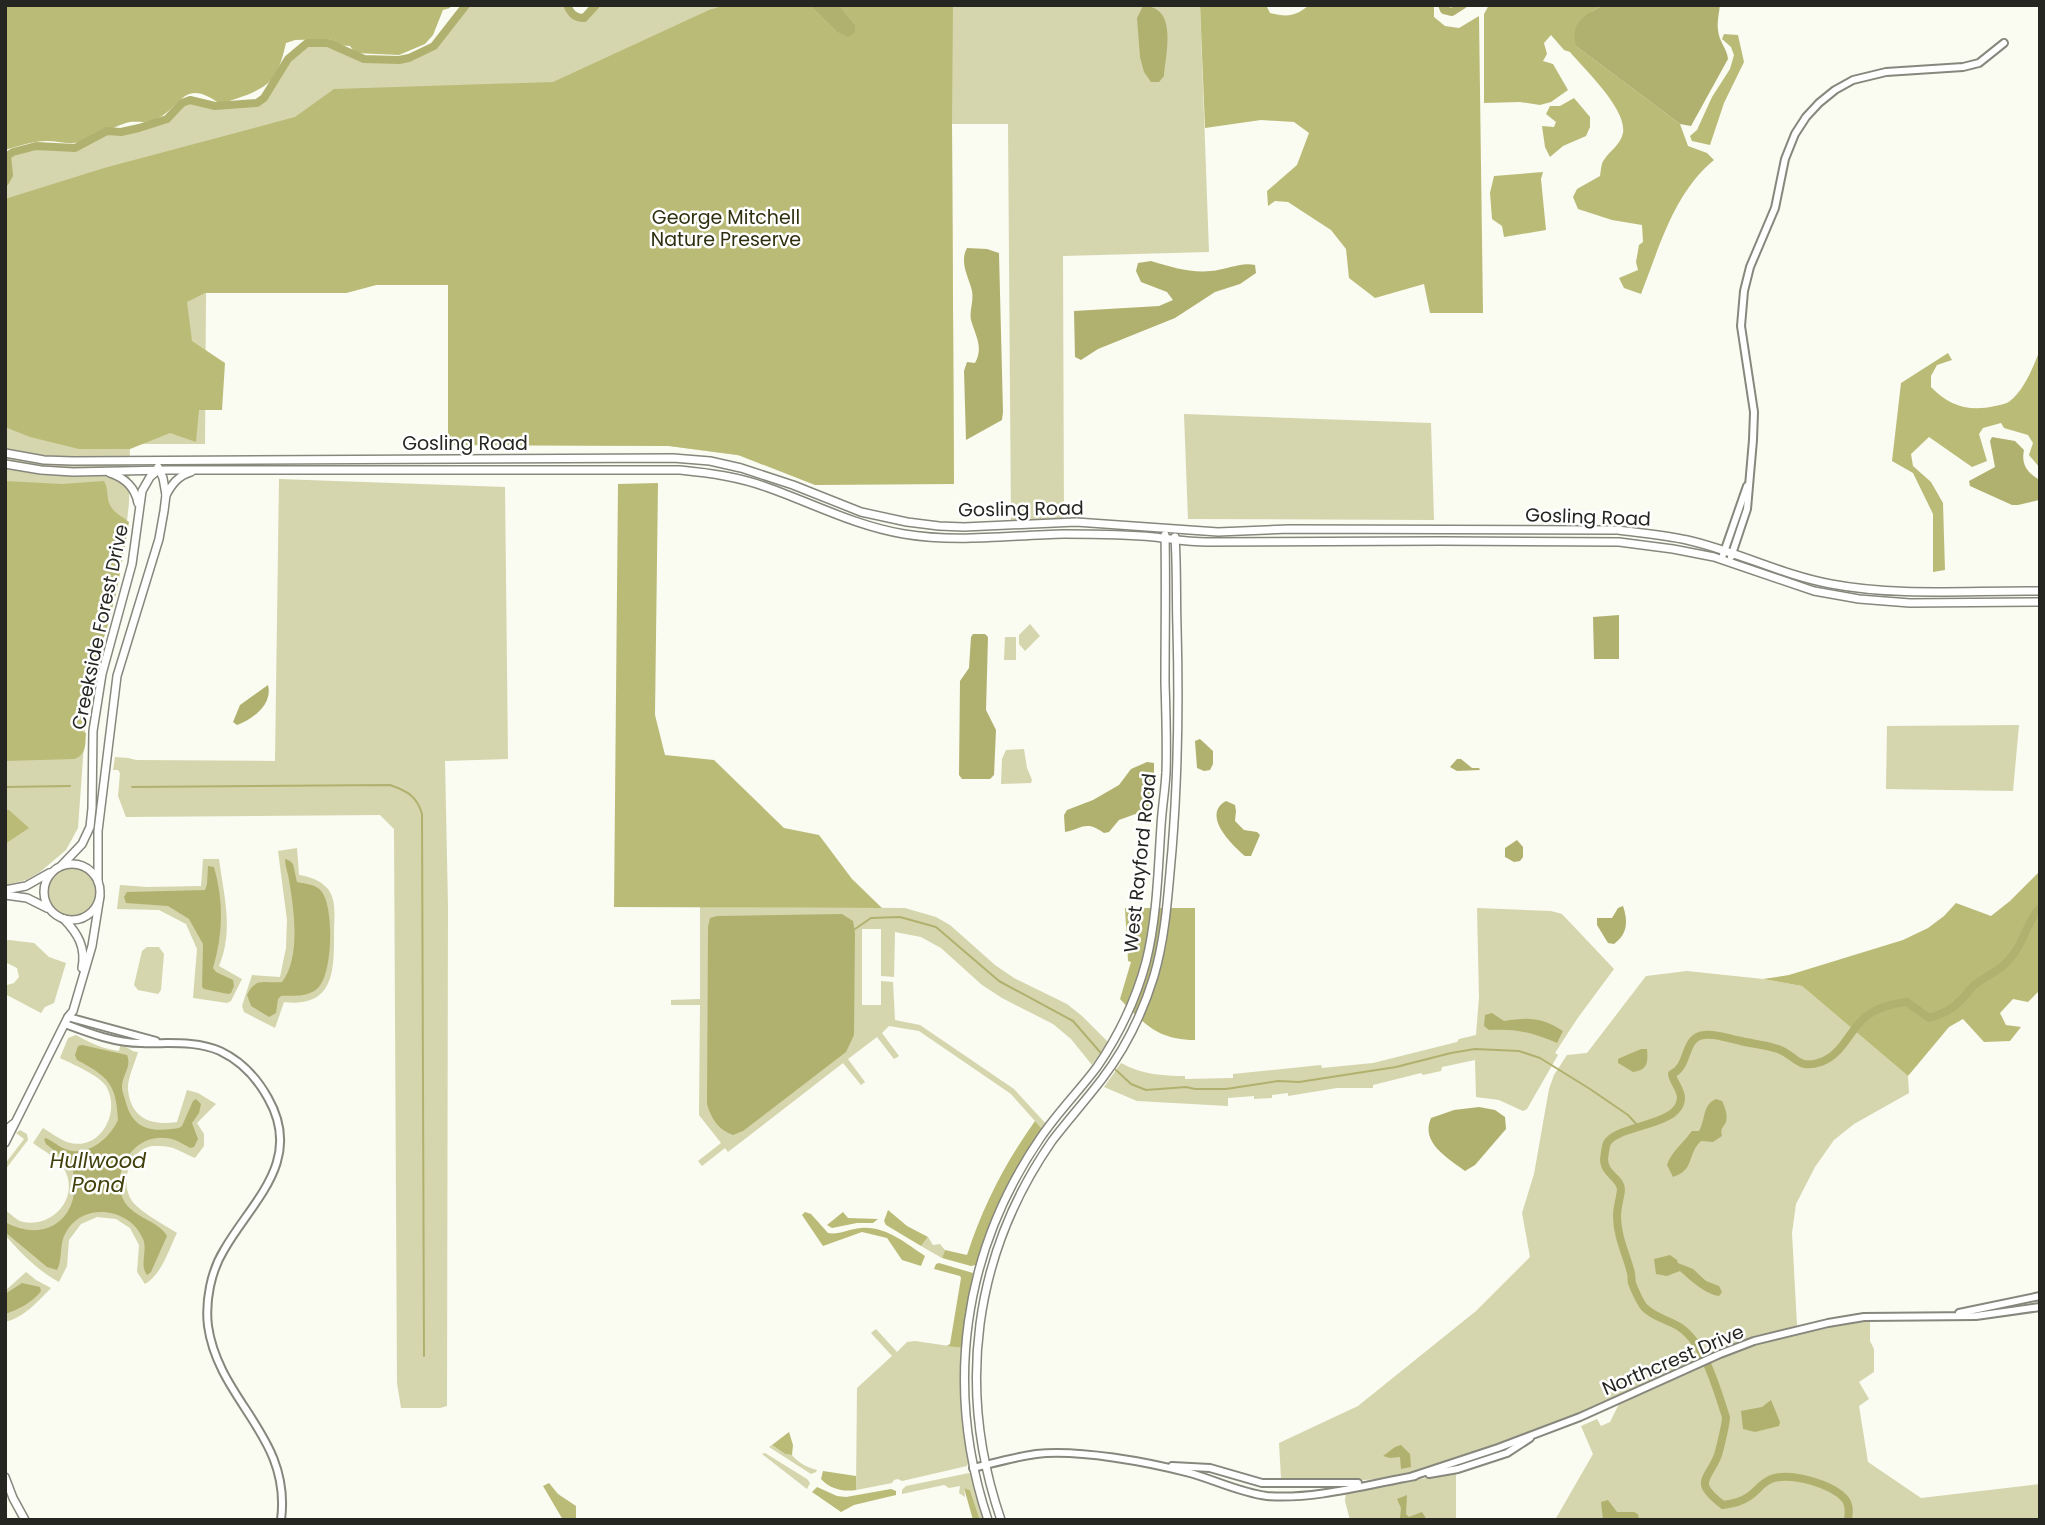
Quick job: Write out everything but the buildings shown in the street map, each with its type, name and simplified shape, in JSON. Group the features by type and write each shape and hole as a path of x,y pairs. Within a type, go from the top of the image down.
{"main road":[{"name":"Gosling Road","path":"5,453 44,460 673,458 710,461 741,468 793,485 847,508 906,523 964,527 1076,522 1218,532 1289,529 1618,530 1677,538 1829,584 1859,589 1915,593 2040,591"},
{"name":"Creekside Forest Drive","path":"98,882 98,831 117,676 159,539 166,495 163,478 158,470 159,459"},
{"name":"Gosling Road","path":"5,464 41,470 102,471 680,470 753,483 848,520 906,534 962,538 1063,534 1124,535 1175,541 1597,541 1688,551 1814,591 1859,599 1910,603 2040,602"},
{"name":"Creekside Forest Drive","path":"62,865 77,851 90,827 93,731 107,651 132,564 142,491 150,477 158,470"},
{"path":"166,495 173,482 184,474 199,470"},
{"name":"Creekside Forest Drive","path":"102,471 127,481 136,495 139,512"},
{"name":"West Rayford Road","path":"988,1520 973,1468 965,1410 964,1360 971,1302 987,1242 1023,1164 1111,1044 1128,1012 1150,940 1166,774 1164,528"},
{"name":"West Rayford Road","path":"1001,1520 985,1465 977,1410 976,1360 983,1304 999,1243 1034,1170 1114,1062 1136,1021 1160,953 1169,883 1178,731 1174,530"},
{"path":"5,890 34,883 62,865 76,864 93,873 98,882 100,896 83,980 73,1011 13,1124 5,1131"},
{"path":"51,911 46,902 44,888 53,871"},
{"path":"1157,882 1169,883"},
{"path":"5,895 27,898 51,911 63,919 79,937 83,957 81,973 66,1021"},
{"path":"63,919 75,920 87,916 95,908 100,896"},
{"path":"5,1143 13,1131 13,1124"},
{"path":"5,1477 24,1520"}],"street":[{"path":"1726,561 1749,481 1753,440 1754,412 1741,326 1744,291 1750,267 1776,208 1784,159 1795,134 1819,103 1853,80 1886,72 1962,67 1979,63 2004,43"},
{"path":"66,1021 162,1042 214,1049 246,1068 261,1084 271,1103 278,1122 279,1146 274,1169 267,1187 223,1251 214,1273 207,1303 208,1325 220,1368 267,1442 277,1464 283,1490 281,1518"},
{"name":"Northcrest Drive","path":"1945,1316 2040,1296"},
{"name":"Northcrest Drive","path":"973,1468 1037,1454 1063,1453 1157,1466 1259,1495 1305,1495 1413,1476 1580,1417 1720,1354 1828,1322 1883,1316 1982,1316 2040,1307"},
{"name":"Northcrest Drive","path":"1157,1466 1204,1467 1268,1484 1378,1483"}],"green space":[{"path":"5,5 450,5 450,8 443,10 433,35 425,44 399,55 355,53 350,46 334,45 330,39 295,40 286,43 279,67 271,80 247,95 220,104 207,96 189,94 151,121 130,122 74,143 42,141 5,150"},
{"name":"George Mitchell Nature Preserve","path":"466,5 567,5 574,15 584,18 596,5 1200,5 1209,252 1063,256 1064,522 1011,524 1008,124 952,124 954,484 669,446 448,445 449,285 376,285 346,293 206,293 205,444 130,444 126,530 91,686 78,828 66,850 40,872 26,880 5,885 7,156 36,146 75,148 107,131 121,132 167,119 182,103 190,100 215,106 257,103 264,98 288,59 307,43 328,43 364,59 409,58 434,46"},
{"name":"George Mitchell Nature Preserve","path":"726,5 810,5 836,31 855,25 839,5 953,5 954,484 815,485 738,455 669,446 448,445 448,285 376,285 346,293 205,293 187,302 192,341 225,363 222,410 199,410 196,442 170,433 130,449 79,449 30,437 5,427 5,199 104,168 295,117 334,89 553,82 709,10"},
{"path":"1200,5 1266,5 1270,13 1286,15 1295,14 1309,5 1434,5 1434,17 1445,26 1459,28 1479,16 1483,313 1430,313 1424,284 1375,298 1349,278 1346,249 1331,230 1288,202 1275,201 1268,206 1267,191 1297,165 1309,133 1294,122 1261,120 1205,128"},
{"path":"1489,5 1604,5 1592,11 1577,47 1680,124 1688,146 1707,153 1714,160 1688,189 1678,205 1641,294 1624,288 1619,278 1638,270 1636,262 1639,245 1643,242 1642,225 1612,220 1578,209 1573,197 1577,189 1600,176 1603,161 1620,141 1623,133 1619,113 1594,79 1551,35 1544,43 1547,54 1543,61 1553,64 1568,90 1551,102 1540,105 1520,102 1484,103 1484,14"},
{"path":"1724,34 1738,35 1744,62 1724,103 1710,145 1692,141 1690,136 1697,130 1712,97 1730,69 1734,55 1731,47 1722,39"},
{"path":"1574,98 1590,117 1590,127 1586,136 1563,146 1550,157 1545,147 1542,126 1554,127 1556,122 1546,114 1550,106 1560,106"},
{"path":"1543,172 1541,179 1546,230 1504,237 1502,226 1492,219 1490,193 1494,176"},
{"path":"2040,350 2040,468 2029,455 2033,443 2028,435 2004,428 2001,423 1983,428 1979,434 1987,461 1972,467 1929,437 1911,454 1913,466 1931,482 1943,503 1945,570 1933,572 1933,514 1913,473 1892,461 1901,383 1948,353 1952,360 1937,365 1931,376 1931,387 1938,394 1952,403 1968,408 2001,405 2010,401 2020,390"},
{"path":"1184,414 1431,423 1434,520 1188,519"},
{"path":"279,479 505,487 508,759 445,761 448,906 447,1406 440,1408 401,1408 397,1383 394,829 380,815 126,817 118,796 120,773 113,770 115,757 136,760 275,761"},
{"path":"5,481 62,484 104,481 112,508 129,522 117,590 98,653 95,679 80,730 86,733 84,749 81,755 74,759 5,761"},
{"path":"658,483 655,715 665,755 714,760 784,828 819,835 852,879 882,908 614,907 618,484"},
{"path":"1030,624 1040,636 1025,651 1019,644 1019,635"},
{"path":"1005,637 1016,637 1016,660 1004,660"},
{"path":"2019,725 2013,791 1886,789 1887,726"},
{"path":"1024,749 1031,783 1001,784 1002,759 1006,750"},
{"path":"5,810 9,810 29,828 5,844"},
{"path":"297,848 299,875 322,883 333,899 332,972 322,993 313,999 284,1002 275,1028 244,1012 242,1006 252,975 280,977 286,948 287,920 278,851"},
{"path":"203,859 219,859 227,926 224,953 219,966 242,979 231,1001 227,1003 193,998 197,949 186,924 159,910 117,909 120,885 201,886"},
{"path":"72,866 82,868 90,874 96,882 96,902 90,910 82,916 72,918 62,916 54,910 48,902 46,892 48,882 54,874 62,868"},
{"path":"2040,871 2040,990 2028,1002 2013,999 2000,1013 2006,1025 2021,1027 2010,1041 1984,1042 1963,1019 1949,1027 1908,1076 1802,986 1763,979 1789,975 1903,940 1928,928 1956,903 1991,916"},
{"path":"700,907 905,908 936,917 950,925 995,965 1014,978 1067,1004 1108,1042 1092,1065 1071,1039 1053,1024 982,985 941,948 921,937 895,932 894,977 881,976 881,929 862,929 862,1005 881,1005 881,981 893,982 895,1020 920,1025 1014,1089 1047,1125 1043,1130 1011,1094 919,1031 889,1026 882,1033 899,1056 894,1059 877,1037 848,1059 865,1082 861,1085 843,1063 728,1152 725,1148 702,1166 698,1161 721,1143 699,1115 700,1005 671,1005 671,1000 700,999"},
{"path":"1125,908 1195,908 1195,1040 1161,1034 1120,999 1131,962 1128,961"},
{"path":"1477,908 1551,911 1562,914 1614,969 1555,1053 1558,1055 1527,1109 1523,1111 1499,1100 1476,1097 1475,1060 1442,1067 1441,1071 1373,1085 1373,1088 1337,1088 1288,1096 1288,1093 1272,1095 1272,1098 1228,1098 1228,1106 1137,1101 1104,1087 1121,1063 1144,1072 1185,1076 1185,1079 1233,1078 1233,1074 1373,1063 1476,1035 1479,997"},
{"path":"5,941 34,943 49,957 66,963 54,1003 45,1007 41,1013 5,994 7,985 14,983 19,977 17,968 5,962"},
{"path":"147,947 159,947 164,954 161,990 158,994 138,990 134,985 142,951"},
{"path":"1687,971 1802,986 1908,1076 1909,1093 1854,1124 1834,1140 1815,1167 1796,1204 1792,1233 1797,1325 1800,1334 1870,1321 1874,1372 1859,1382 1869,1399 1859,1406 1868,1462 1921,1498 2040,1484 2040,1520 1555,1520 1593,1454 1581,1426 1597,1419 1601,1426 1610,1422 1624,1394 1493,1447 1421,1470 1379,1479 1349,1481 1373,1487 1456,1473 1456,1520 1350,1520 1345,1501 1345,1481 1284,1482 1281,1478 1279,1443 1358,1406 1476,1311 1530,1257 1522,1213 1534,1174 1549,1089 1554,1075 1567,1055 1587,1053 1646,976"},
{"path":"76,1035 108,1049 119,1051 122,1046 138,1052 128,1090 133,1108 144,1118 159,1123 177,1122 187,1090 216,1104 197,1123 204,1134 204,1146 195,1158 172,1148 154,1146 139,1152 129,1167 127,1185 132,1201 146,1214 177,1233 160,1268 145,1284 137,1272 139,1245 130,1228 116,1219 97,1217 81,1224 69,1240 67,1266 59,1282 30,1261 5,1235 5,1210 16,1219 35,1223 54,1215 67,1198 68,1178 63,1167 54,1157 33,1143 43,1128 64,1141 79,1144 98,1136 109,1118 110,1097 103,1082 60,1058 68,1038"},
{"path":"1035,1121 1043,1130 1004,1195 976,1265 942,1258 945,1250 967,1255 996,1185"},
{"path":"20,1130 27,1134 28,1140 5,1170 5,1164 24,1139 16,1133"},
{"path":"888,1210 907,1226 928,1237 921,1246 886,1225 884,1221"},
{"path":"805,1212 811,1214 828,1233 870,1228 887,1233 925,1256 921,1266 902,1260 887,1238 862,1232 823,1246 802,1215"},
{"path":"843,1212 848,1218 878,1219 873,1223 832,1228 827,1225"},
{"path":"928,1237 933,1245 940,1244 945,1250 942,1258 921,1246"},
{"path":"939,1263 973,1273 963,1348 947,1346 950,1344 961,1278 934,1269"},
{"path":"26,1272 51,1288 25,1313 5,1322 5,1291"},
{"path":"876,1329 897,1352 907,1342 915,1341 963,1348 962,1397 969,1461 967,1466 856,1490 857,1388 892,1356 871,1333"},
{"path":"789,1432 793,1445 792,1455 785,1454 772,1445"},
{"path":"772,1445 817,1470 816,1472 811,1474 769,1447"},
{"path":"765,1453 807,1479 810,1483 807,1489 762,1454"},
{"path":"823,1471 856,1476 856,1490 842,1490 828,1485 821,1479"},
{"path":"969,1473 972,1475 985,1519 980,1520 970,1490 964,1488 965,1497 959,1493 960,1486 949,1488 944,1485 902,1494 906,1486"},
{"path":"549,1483 558,1494 576,1506 576,1520 563,1520 543,1486"},
{"path":"817,1487 846,1497 891,1489 896,1491 896,1495 854,1505 841,1512 812,1492"},
{"path":"964,1488 970,1490 980,1520 973,1520"}],"water":[{"path":"810,5 839,5 855,25 855,32 848,37 836,31"},
{"path":"1604,5 1720,5 1718,30 1728,59 1691,126 1680,124 1577,47 1575,32 1580,21"},
{"path":"1143,6 1154,8 1166,22 1164,76 1159,82 1151,82 1144,72 1140,57 1137,18"},
{"path":"967,248 999,253 1003,412 1002,420 966,440 964,371 967,362 975,363 979,352 971,320 972,291 964,265"},
{"path":"1151,261 1196,271 1249,264 1255,265 1256,273 1240,284 1215,292 1175,318 1098,349 1081,360 1075,357 1074,311 1159,306 1173,300 1167,292 1141,282 1136,271 1138,263"},
{"path":"1992,437 2015,441 2024,450 2026,468 2040,480 2039,500 2012,505 1970,486 1969,481 1995,467 1990,441"},
{"path":"1619,615 1619,659 1594,659 1593,617"},
{"path":"973,634 985,634 988,637 986,710 996,730 994,775 990,779 962,779 959,775 960,681 969,668"},
{"path":"268,685 268,698 260,710 237,725 233,722 240,705"},
{"path":"1200,739 1213,751 1210,770 1197,768 1195,741"},
{"path":"1457,759 1480,770 1457,771 1450,767"},
{"path":"1147,762 1154,763 1152,808 1119,820 1109,832 1104,833 1088,826 1065,832 1064,815 1067,810 1093,800 1119,785 1131,769"},
{"path":"1226,801 1235,805 1235,821 1244,830 1260,835 1251,856 1245,856 1221,830 1217,814 1219,807"},
{"path":"1517,840 1523,847 1523,857 1514,862 1505,857 1505,848"},
{"path":"285,859 293,864 297,882 317,887 326,900 330,926 329,956 323,981 318,988 305,995 281,996 276,1013 269,1017 251,1006 247,995 258,983 282,982 292,960 294,919"},
{"path":"208,866 214,867 221,905 219,943 213,968 233,980 234,986 228,994 202,987 203,944 189,919 168,906 126,903 124,897 127,892 205,890"},
{"path":"1623,906 1626,917 1624,932 1614,944 1608,943 1597,925 1597,918 1612,918 1618,908"},
{"path":"842,914 853,921 855,933 854,1035 846,1052 743,1131 733,1135 728,1133 716,1123 707,1104 710,918"},
{"path":"1492,1013 1504,1021 1535,1019 1563,1031 1557,1043 1524,1032 1489,1030 1484,1026 1485,1015"},
{"name":"Hullwood Pond","path":"78,1046 127,1055 123,1093 134,1119 146,1128 179,1128 193,1101 196,1099 201,1104 192,1123 198,1139 194,1147 190,1148 175,1140 152,1139 133,1150 122,1169 120,1181 124,1201 135,1213 157,1225 167,1236 151,1272 147,1275 143,1239 137,1228 117,1215 93,1213 72,1223 63,1238 57,1270 47,1267 5,1232 5,1222 22,1229 50,1227 61,1220 69,1210 74,1181 71,1164 46,1144 44,1139 62,1148 80,1151 100,1143 118,1120 115,1098 109,1083 97,1071 77,1060 75,1055"},
{"path":"1647,1049 1646,1065 1642,1069 1633,1072 1618,1063 1618,1059"},
{"path":"1716,1099 1722,1101 1726,1114 1722,1136 1713,1142 1701,1141 1685,1170 1673,1177 1667,1165 1669,1160 1692,1131 1699,1131 1708,1105"},
{"path":"1479,1107 1495,1110 1505,1117 1506,1129 1475,1165 1465,1171 1432,1142 1429,1127 1431,1118 1454,1110"},
{"path":"1670,1255 1678,1263 1693,1269 1706,1281 1719,1286 1722,1292 1719,1296 1703,1290 1680,1271 1667,1276 1656,1274 1654,1259"},
{"path":"22,1283 40,1287 41,1291 25,1305 5,1314 5,1294"},
{"path":"1771,1400 1780,1422 1779,1426 1755,1432 1743,1429 1741,1411 1762,1407"},
{"path":"1401,1445 1410,1454 1411,1467 1401,1469 1400,1457 1383,1456"},
{"path":"1407,1495 1406,1514 1409,1517 1422,1512 1427,1520 1390,1520 1400,1518 1401,1508 1397,1499"},
{"path":"1608,1500 1617,1512 1634,1512 1638,1514 1639,1520 1603,1520 1601,1502"}],"waterway":[{"path":"5,182 9,175 7,156 13,152 36,146 75,148 107,131 121,132 167,119 182,103 190,100 215,106 257,103 264,98 288,59 307,43 328,43 364,59 409,58 434,46 466,5"},
{"path":"567,5 574,15 584,18 596,5"},
{"path":"1442,5 1444,10 1452,12 1463,5"},
{"path":"132,787 390,785 406,792 417,803 422,814 424,1356"},
{"path":"5,787 70,786"},
{"path":"1848,1520 1848,1504 1845,1499 1822,1484 1801,1478 1774,1478 1766,1481 1745,1499 1723,1505 1708,1491 1705,1481 1718,1455 1726,1417 1714,1381 1697,1345 1681,1328 1648,1311 1642,1305 1632,1283 1617,1224 1621,1190 1605,1164 1606,1145 1613,1137 1671,1115 1678,1107 1681,1095 1672,1074 1682,1065 1689,1046 1697,1037 1718,1035 1778,1049 1802,1063 1821,1062 1839,1049 1862,1020 1883,1007 1907,1002 1929,1018 1951,1009 1975,985 2008,961 2040,908"},
{"path":"855,929 871,918 900,917 936,927 999,981 1073,1021 1100,1052"},
{"path":"1116,1070 1131,1084 1146,1090 1186,1087 1226,1089 1278,1081 1299,1082 1396,1067 1475,1049 1519,1051 1540,1058 1590,1089 1628,1115 1639,1127"}]}
